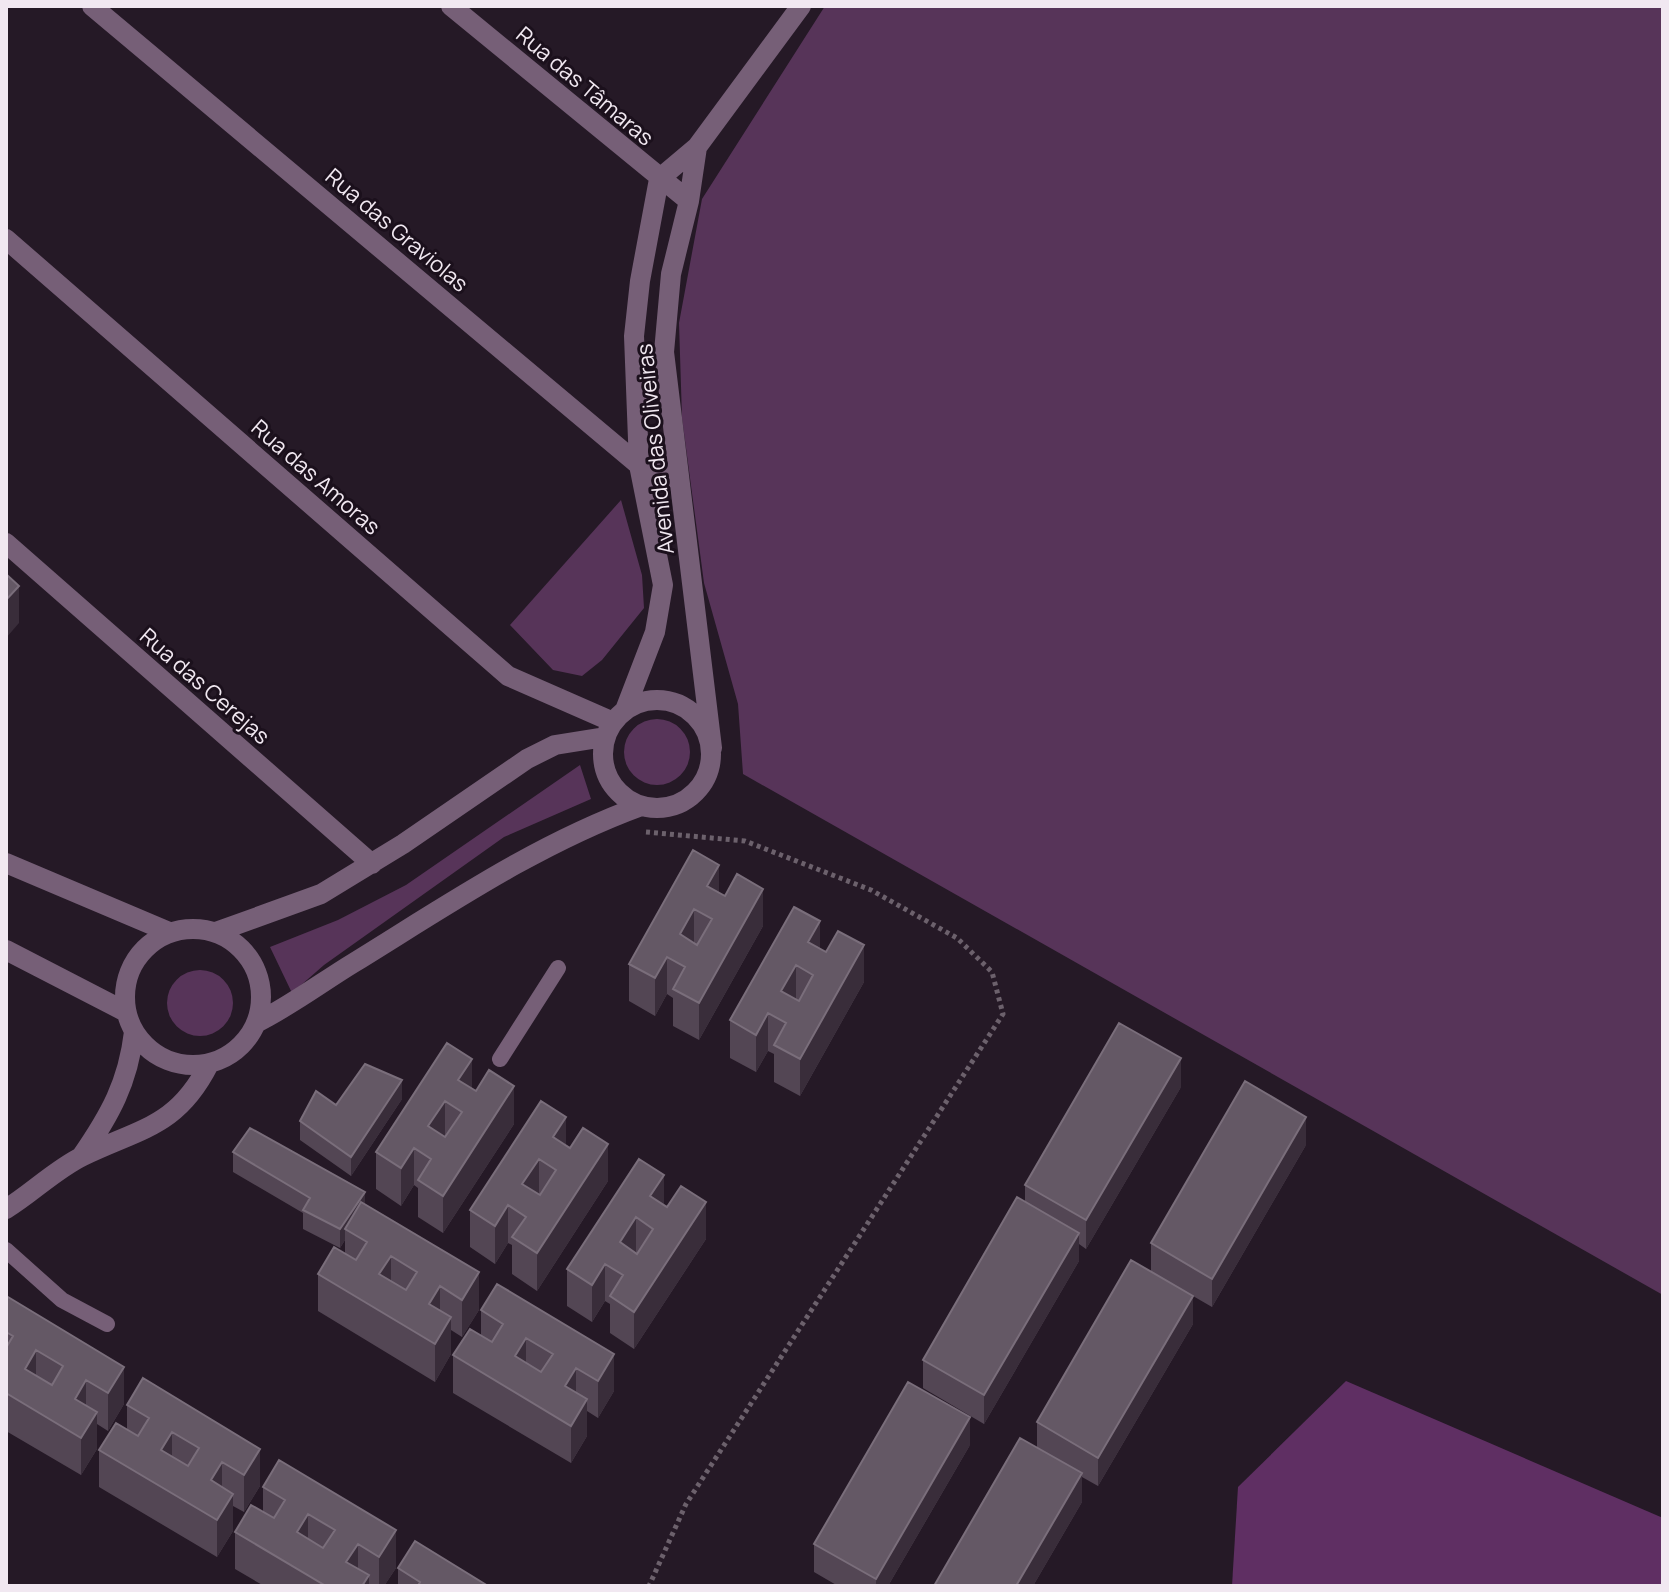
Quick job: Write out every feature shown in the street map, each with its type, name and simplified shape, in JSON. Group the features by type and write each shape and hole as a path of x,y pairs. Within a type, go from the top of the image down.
{"street":[{"name":"Rua das Graviolas","path":"92,6 639,465 678,479"},
{"name":"Rua das Tâmaras","path":"451,6 689,201"},
{"name":"Avenida das Oliveiras","path":"641,806 613,786 603,754 655,632 663,585 639,465 634,336 640,281 659,179 697,147 794,9"},
{"name":"Avenida das Oliveiras","path":"169,932 148,945 132,964 125,988 126,1012 134,1032 147,1049 166,1060 187,1065 209,1064 245,1042 256,1023 293,1005 493,874 583,827 641,806 675,805 690,797 703,784 710,766 712,748 691,550 678,479 664,352 671,274 689,201 697,147"},
{"name":"Rua das Amoras","path":"6,239 508,676 615,723"},
{"name":"Rua das Cerejas","path":"6,543 372,864"},
{"path":"216,932 321,894 372,864 527,759 615,723 642,701 661,699 680,704 695,714 707,729 712,748"},
{"path":"6,863 169,932 193,928 216,932 236,942 251,959 261,991 256,1023"},
{"path":"6,950 126,1012"},
{"name":"Avenida das Oliveiras","path":"81,1157 113,1108 130,1068 134,1032"},
{"name":"Avenida das Oliveiras","path":"6,1209 81,1157 177,1111 197,1087 209,1064"}],"lane":[{"path":"500,1059 558,968"},
{"path":"6,1250 62,1300 107,1324"}],"path":[{"path":"642,832 745,841 871,890 957,938 992,972 1003,1014 686,1504 649,1586"}],"shaded area":[{"path":"825,6 1663,6 1663,1295 743,774 738,704 704,583 682,418 679,323 702,199"},
{"path":"621,500 642,575 644,608 602,660 582,676 553,670 510,625"},
{"path":"663,719 681,728 688,739 688,765 681,776 670,783 651,785 638,780 629,771 624,746 629,733 638,724"},
{"path":"580,765 591,799 504,837 324,965 292,993 270,947 338,920 406,885"},
{"path":"193,970 207,970 219,975 228,984 233,1003 231,1016 224,1027 207,1036 193,1036 181,1031 172,1022 167,1010 167,996 172,984 181,975"},
{"path":"1346,1381 1663,1518 1663,1586 1232,1586 1238,1487"}],"building":[{"path":"6,574 19,586 6,600"},
{"path":"693,850 719,865 707,886 725,896 737,874 763,889 699,1003 673,989 685,967 667,957 655,978 629,964","holes":["694,909 712,919 697,945 680,934"]},
{"path":"794,907 820,921 808,942 826,952 838,931 864,945 800,1059 774,1045 786,1023 768,1013 756,1035 730,1020","holes":["796,965 813,975 799,1001 781,991"]},
{"path":"1119,1023 1181,1058 1086,1220 1025,1185"},
{"path":"447,1043 472,1059 458,1080 476,1091 489,1070 514,1086 443,1196 418,1180 431,1159 414,1148 401,1168 376,1152","holes":["445,1101 462,1112 445,1137 428,1126"]},
{"path":"365,1064 402,1080 351,1157 300,1121 316,1091 336,1105"},
{"path":"1245,1081 1306,1117 1212,1279 1151,1243"},
{"path":"541,1101 566,1117 553,1137 570,1148 583,1128 608,1144 537,1253 512,1237 526,1217 508,1205 495,1226 470,1210","holes":["539,1159 556,1170 540,1195 522,1184"]},
{"path":"250,1128 365,1192 340,1229 303,1210 310,1198 233,1152"},
{"path":"639,1159 664,1175 650,1196 667,1207 681,1186 706,1202 634,1312 610,1296 623,1275 605,1264 592,1285 567,1269","holes":["636,1217 653,1229 637,1254 620,1242"]},
{"path":"1017,1197 1079,1233 984,1395 923,1360"},
{"path":"361,1202 479,1272 462,1300 440,1286 429,1304 451,1317 435,1344 318,1274 334,1247 356,1260 367,1242 345,1229","holes":["391,1256 417,1272 406,1290 379,1274"]},
{"path":"1131,1260 1193,1296 1098,1458 1037,1422"},
{"path":"497,1284 614,1354 598,1381 576,1368 565,1386 587,1399 571,1426 453,1355 470,1329 492,1342 503,1324 481,1310","holes":["526,1338 553,1354 541,1372 515,1356"]},
{"path":"8,1297 124,1367 108,1393 86,1380 75,1399 97,1412 81,1438 6,1393 6,1348 13,1336 6,1332","holes":["36,1350 63,1366 52,1385 25,1369"]},
{"path":"143,1378 260,1449 244,1475 222,1462 211,1480 233,1494 217,1520 99,1450 116,1423 138,1436 149,1418 127,1405","holes":["172,1432 199,1448 188,1466 161,1450"]},
{"path":"908,1382 970,1417 876,1579 814,1544"},
{"path":"1020,1438 1082,1473 1016,1586 934,1586"},
{"path":"279,1460 396,1530 379,1557 358,1544 346,1562 369,1575 362,1586 326,1586 235,1532 251,1505 274,1518 285,1500 263,1487","holes":["308,1514 335,1530 323,1548 297,1532"]},
{"path":"415,1541 488,1586 418,1586 420,1582 398,1568"}]}
